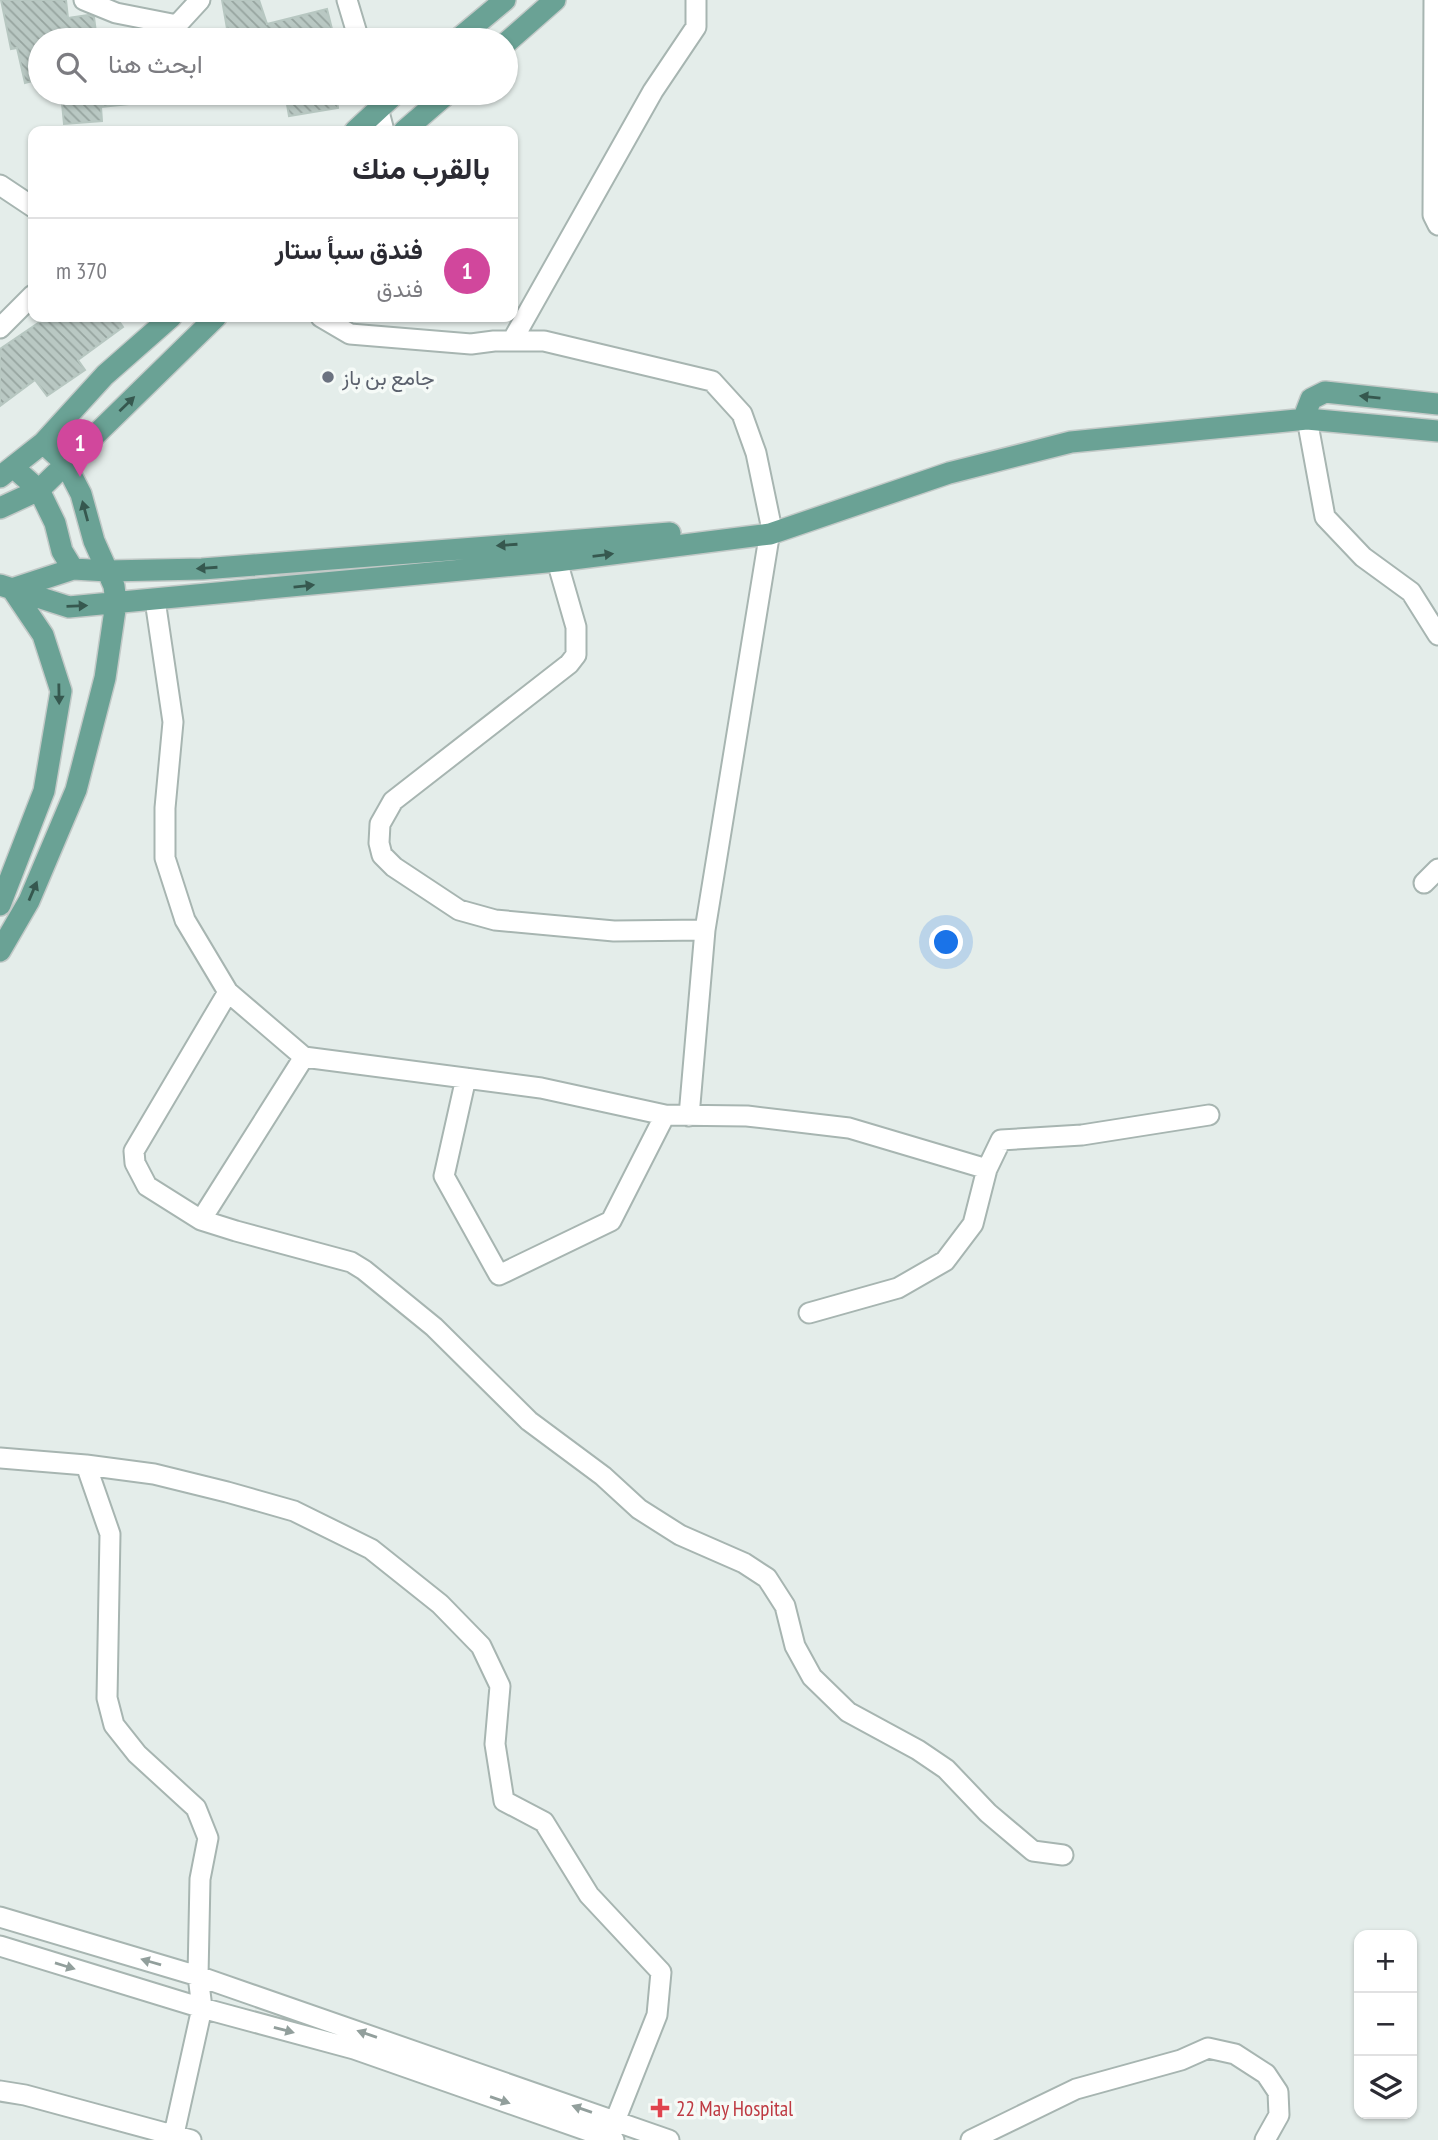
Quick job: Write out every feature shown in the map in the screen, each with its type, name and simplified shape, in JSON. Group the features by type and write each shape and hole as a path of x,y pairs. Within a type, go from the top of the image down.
{"main road":[{"path":"471,28 505,0"},
{"path":"518,32 555,0"},
{"path":"358,126 373,105"},
{"path":"410,126 434,105"},
{"path":"73,569 62,551 55,523 40,490 7,472 43,443 105,374 158,322"},
{"path":"0,508 40,490 211,322"},
{"path":"1307,419 1306,412 1311,399 1325,392 1438,404"},
{"path":"6,587 69,607 558,561 771,530 949,473 1071,442 1307,419 1438,431"},
{"path":"0,951 29,901 76,790 105,678 116,603 114,586 94,541 80,494 65,463 43,443"},
{"path":"6,587 73,569 202,569 771,530"},
{"path":"0,905 44,791 61,691 43,635 6,587"}],"street":[{"path":"84,0 116,13 177,25 200,0"},
{"path":"347,0 355,28"},
{"path":"512,341 653,90 696,27 696,0"},
{"path":"1434,0 1433,215 1438,225"},
{"path":"377,105 383,126"},
{"path":"0,185 28,204"},
{"path":"0,328 28,300"},
{"path":"330,322 350,334 471,344 544,341 712,381 742,414 756,453 771,530 705,930 689,1116"},
{"path":"1307,419 1325,517 1363,557 1410,592 1438,635"},
{"path":"558,561 576,627 576,654 569,664 393,801 380,824 379,843 382,855 394,867 459,910 495,920 614,931 705,930"},
{"path":"155,600 173,722 165,808 165,858 185,920 228,992 304,1057 541,1088 665,1115 747,1116 849,1128 987,1169"},
{"path":"228,992 134,1151 135,1163 147,1186 201,1220 351,1262 364,1269 434,1327 528,1421 603,1476 639,1509 680,1535 744,1563 767,1578 785,1606 795,1646 812,1676 848,1712 918,1750 946,1769 988,1813 1033,1851 1063,1855"},
{"path":"201,1220 304,1057"},
{"path":"466,1078 444,1176 499,1275 611,1221 665,1115"},
{"path":"809,1313 898,1288 945,1261 973,1224 987,1169 1001,1140 1082,1135 1209,1115"},
{"path":"0,1458 154,1474 294,1511 371,1549 440,1604 481,1646 500,1686 495,1744 504,1801 544,1822 589,1895 662,1972 657,2015 614,2131"},
{"path":"0,2091 25,2095 183,2137 202,2008 198,1976 200,1879 208,1838 196,1808 136,1754 114,1725 107,1698 110,1534 86,1465"},
{"path":"0,1917 198,1976 614,2131"},
{"path":"0,1946 202,2008 354,2049 614,2131 669,2140"},
{"path":"971,2140 1076,2090 1181,2060 1208,2048 1235,2054 1266,2074 1278,2092 1279,2115 1265,2140"}],"building":[{"path":"1,0 66,0 68,18 88,15 94,17 95,28 28,28 28,82 25,83 17,48 11,49"},
{"path":"222,0 259,0 267,24 327,9 332,28 227,28"},
{"path":"62,105 120,105 101,107 102,121 64,124"},
{"path":"287,105 338,105 338,108 289,116"},
{"path":"40,322 120,322 123,327 78,360 85,370 47,396 35,380 0,406 0,349"}],"place":[{"name":"جامع بن باز","path":"328,377"},
{"name":"فندق سبأ ستار","path":"80,477"},
{"name":"22 May Hospital","path":"660,2108"}]}
